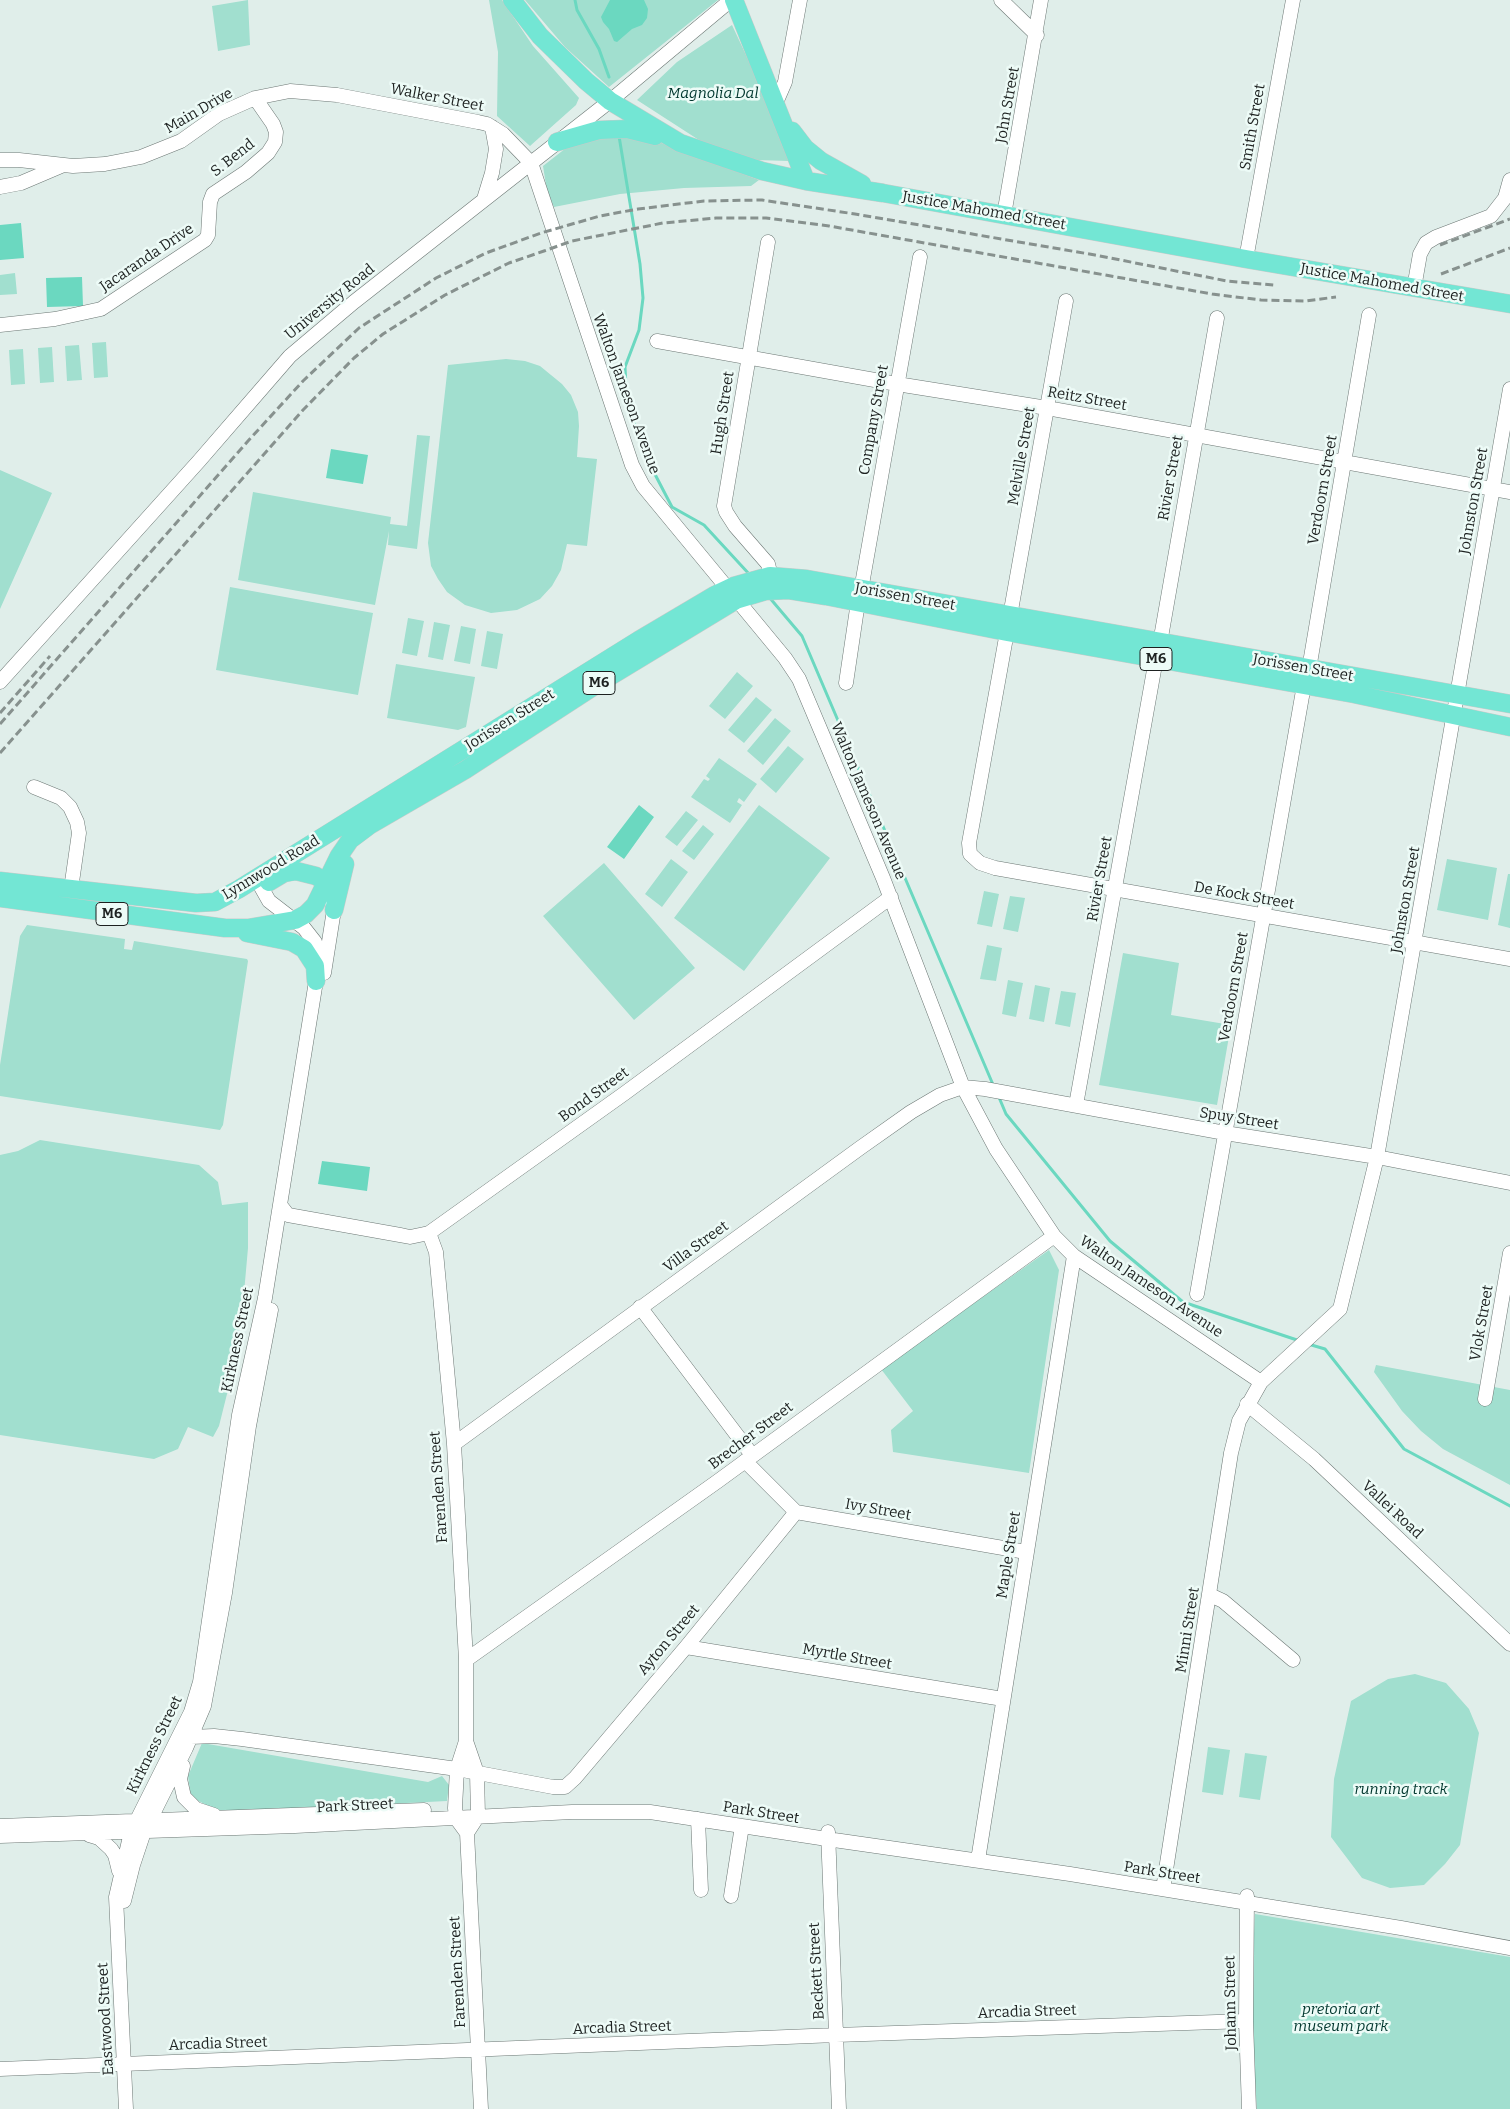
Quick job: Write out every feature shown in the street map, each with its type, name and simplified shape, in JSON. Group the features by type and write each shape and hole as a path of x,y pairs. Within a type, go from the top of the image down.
{"main road":[{"name":"Justice Mahomed Street","path":"512,0 540,36 586,81 610,101 680,143 704,153 762,171 806,181 1510,304"},
{"path":"732,0 806,181"},
{"path":"778,110 805,148 821,162 839,173 883,193"},
{"path":"557,142 599,130 619,129 640,132 680,143"},
{"name":"Jorissen Street","path":"362,824 455,754 639,640 734,593 773,581 1307,677 1455,706 1510,704"},
{"name":"Jorissen Street","path":"362,824 465,770 734,593"},
{"name":"Jorissen Street","path":"1307,677 1350,677 1455,706 1510,727"},
{"path":"1455,706 1510,718"},
{"path":"455,754 465,770"},
{"path":"334,910 342,872 362,824"},
{"name":"Lynnwood Road","path":"0,881 208,903 259,882 362,824"},
{"name":"Lynnwood Road","path":"0,898 225,928 248,928 295,920 306,914 314,905 327,883 339,856 362,824"},
{"path":"259,882 290,871 306,872 327,883"},
{"path":"225,928 292,942 298,945 310,956 314,966 316,981"}],"street":[{"name":"University Road","path":"0,682 199,462 290,356 312,336 610,101 732,0"},
{"path":"778,110 800,0"},
{"path":"1001,0 1037,35"},
{"name":"John Street","path":"1004,215 1042,0"},
{"name":"Smith Street","path":"1246,259 1293,0"},
{"name":"Main Drive","path":"0,160 19,160 61,166 105,164 141,157 166,149 220,114 255,98 290,92 309,92 353,98"},
{"name":"S. Bend","path":"209,220 210,202 214,194 246,172 268,153 275,142 276,132 273,124 255,98"},
{"name":"Walker Street","path":"353,98 478,122 503,134 531,163"},
{"path":"484,200 495,155 492,128"},
{"name":"Walton Jameson Avenue","path":"531,163 632,465 643,486 734,593 799,679 891,897 963,1087 996,1149 1054,1236 1074,1256 1262,1382"},
{"name":"Main Drive","path":"0,187 21,183 61,166"},
{"path":"1414,288 1420,254 1426,244 1436,237 1490,216 1502,203 1510,180"},
{"name":"Jacaranda Drive","path":"0,325 55,319 103,308 205,240 208,235 209,220"},
{"name":"Hugh Street","path":"768,242 724,506 735,526 768,564 773,581"},
{"name":"Company Street","path":"846,683 859,596 920,257"},
{"name":"Melville Street","path":"974,859 969,852 969,843 1066,301"},
{"name":"Verdoorn Street","path":"1198,1294 1224,1133 1307,677 1369,315"},
{"name":"Rivier Street","path":"1076,1105 1217,318"},
{"name":"Reitz Street","path":"657,341 897,384 1047,408 1510,492"},
{"name":"Johnston Street","path":"1262,1382 1340,1309 1377,1157 1510,389"},
{"path":"34,787 61,798 70,807 77,822 80,833 71,888"},
{"name":"De Kock Street","path":"974,859 995,868 1510,959"},
{"name":"Kirkness Street","path":"141,1826 204,1706 212,1671 249,1426 273,1300 316,981 318,962 315,942 310,934 295,920 269,901 259,882"},
{"name":"Kirkness Street","path":"186,1739 191,1712 200,1682 239,1415 277,1226 284,1210 334,910 327,883"},
{"name":"Bond Street","path":"284,1210 400,1235 410,1236 429,1233 625,1093 891,897"},
{"name":"Spuy Street","path":"963,1087 1076,1105 1224,1133 1377,1157 1510,1183"},
{"name":"Villa Street","path":"454,1444 640,1307 911,1112 940,1095 963,1087"},
{"name":"Farenden Street","path":"429,1233 436,1252 454,1444 466,1660 466,1741 457,1769 456,1813"},
{"name":"Brecher Street","path":"466,1660 1054,1236"},
{"name":"Vlok Street","path":"1485,1399 1510,1252"},
{"name":"Maple Street","path":"978,1857 1074,1256"},
{"path":"262,1360 261,1344 257,1332 266,1321 273,1300"},
{"path":"640,1307 748,1458 796,1512"},
{"name":"Minni Street","path":"1164,1886 1231,1453 1239,1420 1262,1382"},
{"name":"Vallei Road","path":"1247,1404 1314,1459 1510,1644"},
{"name":"Ivy Street","path":"796,1512 1026,1552"},
{"name":"Ayton Street","path":"477,1773 553,1787 565,1787 575,1778 686,1647 796,1512"},
{"path":"1210,1595 1224,1601 1293,1660"},
{"name":"Myrtle Street","path":"686,1647 1003,1699"},
{"path":"237,1818 202,1812 191,1806 184,1797 180,1779 186,1739 214,1736 242,1739 477,1773"},
{"name":"Farenden Street","path":"466,1741 477,1773 478,1812"},
{"name":"Park Street","path":"478,1812 571,1803 638,1802 827,1836"},
{"path":"467,1833 478,1812"},
{"name":"Park Street","path":"0,1826 141,1826 478,1812 650,1812 978,1857 1164,1886 1510,1948"},
{"path":"456,1813 467,1833"},
{"name":"Park Street","path":"0,1836 84,1833 237,1818 456,1813"},
{"path":"698,1819 701,1890"},
{"name":"Eastwood Street","path":"126,2109 119,1927 115,1902 119,1877 141,1826"},
{"name":"Eastwood Street","path":"119,1927 141,1826"},
{"path":"731,1896 742,1826"},
{"path":"84,1833 100,1838 111,1849 118,1865 119,1877"},
{"name":"Farenden Street","path":"467,1833 482,2109"},
{"name":"Beckett Street","path":"827,1836 839,2109"},
{"name":"Park Street","path":"1247,1900 1510,1940"},
{"name":"Johann Street","path":"1247,1900 1246,2021 1249,2109"},
{"name":"Arcadia Street","path":"0,2069 836,2035 1246,2021"}],"green space":[{"path":"248,0 250,45 218,51 212,6"},
{"path":"489,0 502,0 533,46 579,98 576,105 530,146 497,116 498,52"},
{"name":"Magnolia Dal","path":"525,0 718,0 609,87 565,47"},
{"name":"Magnolia Dal","path":"732,25 762,89 790,161 755,160 702,142 637,100 677,62"},
{"path":"638,134 759,180 751,186 684,188 620,194 554,207 547,191 543,166 575,141"},
{"path":"15,273 17,294 0,295 0,275"},
{"path":"106,342 108,377 94,378 92,343"},
{"path":"79,345 82,380 67,381 65,346"},
{"path":"52,347 54,382 40,383 38,348"},
{"path":"23,349 25,384 11,385 9,350"},
{"path":"506,359 525,361 540,366 562,384 571,395 578,412 577,457 597,459 587,546 567,544 561,570 552,586 540,599 517,610 491,613 465,605 447,592 431,566 428,543 448,365"},
{"path":"417,435 430,436 417,549 388,545 389,531 375,605 238,580 253,492 391,517 390,524 407,526"},
{"path":"0,470 52,493 0,609"},
{"path":"230,587 373,613 358,695 216,670"},
{"path":"408,618 424,621 417,656 402,653"},
{"path":"434,622 450,625 443,660 428,657"},
{"path":"461,626 476,629 470,664 454,661"},
{"path":"487,631 503,634 497,669 481,666"},
{"path":"396,664 475,677 466,727 458,730 387,718"},
{"path":"737,672 753,686 725,719 709,706"},
{"path":"756,697 772,710 744,743 728,730"},
{"path":"775,718 791,731 763,765 747,751"},
{"path":"788,746 804,759 776,793 760,779"},
{"path":"719,758 757,784 744,802 739,798 737,802 742,805 730,823 691,797 704,779 708,781 710,779 706,776"},
{"path":"759,805 830,858 744,971 674,918"},
{"path":"686,811 698,820 677,846 665,837"},
{"path":"703,825 714,834 694,860 682,851"},
{"path":"671,859 688,872 662,907 645,894"},
{"path":"1447,859 1497,868 1488,920 1437,910"},
{"path":"604,863 695,968 634,1020 543,916"},
{"path":"1508,874 1510,874 1510,928 1498,925"},
{"path":"984,891 999,894 992,927 977,924"},
{"path":"1010,896 1025,898 1018,932 1003,929"},
{"path":"27,925 125,939 124,949 132,950 134,941 247,959 223,1125 220,1130 0,1096 0,1065 20,936"},
{"path":"987,945 1002,948 996,981 980,979"},
{"path":"1123,953 1179,963 1171,1015 1231,1025 1217,1105 1099,1085"},
{"path":"1008,980 1023,983 1016,1017 1002,1014"},
{"path":"1035,985 1050,988 1044,1022 1029,1019"},
{"path":"1061,991 1076,993 1070,1027 1055,1024"},
{"path":"40,1140 199,1165 218,1182 222,1205 248,1202 248,1248 243,1304 228,1390 219,1426 213,1437 188,1427 178,1449 154,1459 0,1435 0,1155 18,1151"},
{"path":"1049,1250 1059,1270 1029,1473 893,1452 891,1430 913,1411 881,1369"},
{"path":"1376,1365 1510,1390 1510,1485 1443,1449 1421,1431 1402,1411 1374,1372"},
{"name":"running track","path":"1415,1674 1446,1683 1469,1709 1479,1733 1460,1845 1445,1864 1424,1885 1390,1888 1362,1878 1331,1837 1334,1779 1351,1701 1388,1679"},
{"path":"202,1743 428,1782 442,1776 449,1785 447,1801 227,1812 212,1808 191,1797 188,1776"},
{"path":"1208,1747 1230,1750 1223,1795 1202,1792"},
{"path":"1245,1753 1267,1756 1260,1800 1239,1797"},
{"name":"pretoria art museum park","path":"1255,1914 1510,1957 1510,2109 1257,2109 1250,2012"}],"shaded area":[{"path":"610,0 644,0 648,9 647,18 642,25 632,29 617,42 614,41 601,17"},
{"path":"21,223 24,258 0,260 0,225"},
{"path":"82,277 83,306 47,307 46,278"},
{"path":"331,449 368,455 363,484 326,478"},
{"path":"639,805 654,817 624,859 607,847"},
{"path":"322,1161 370,1167 367,1191 318,1184"}],"waterway":[{"path":"575,0 577,10 599,49 609,77"},
{"path":"619,136 640,264 643,298 639,330 625,367 627,404 647,459 672,507 704,525 750,575"},
{"path":"769,597 802,636 994,1087"},
{"path":"998,1095 1006,1114 1110,1241 1183,1302 1300,1341"},
{"path":"1308,1344 1325,1349 1404,1449 1510,1506"}],"railway":[{"path":"0,724 248,441 303,381 359,328 436,278 486,253 541,233 600,216 638,209 704,201 762,200 1095,255 1227,281 1274,285"},
{"path":"0,753 303,410 354,358 383,334 445,295 509,263 572,241 663,223 716,218 766,218 829,226 1212,294 1261,300 1305,301 1336,297"},
{"path":"1440,245 1510,219"},
{"path":"1441,274 1510,248"},
{"path":"0,713 50,656"}]}
